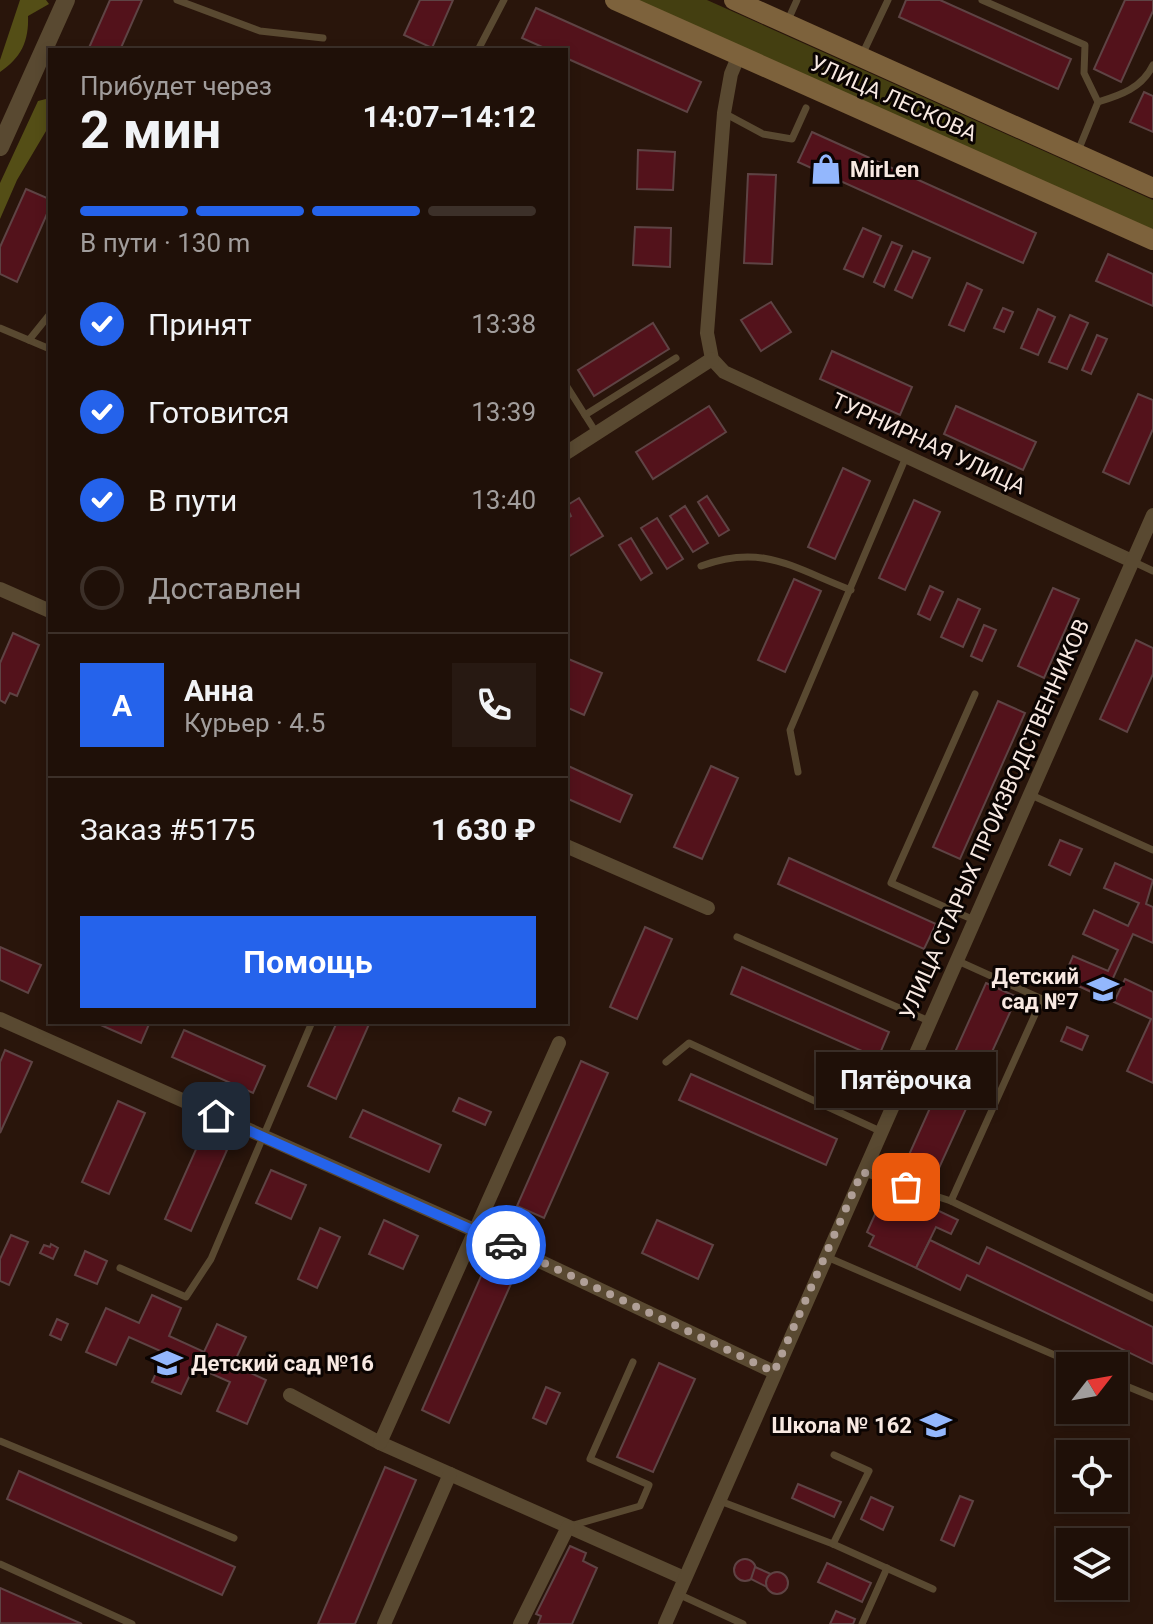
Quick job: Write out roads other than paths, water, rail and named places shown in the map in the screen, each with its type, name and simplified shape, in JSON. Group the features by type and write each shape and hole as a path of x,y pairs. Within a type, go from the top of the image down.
{"main road":[{"name":"УЛИЦА ЛЕСКОВА","path":"615,0 1153,240"},
{"name":"УЛИЦА ЛЕСКОВА","path":"734,0 1153,188"}],"street":[{"path":"0,147 66,0"},
{"path":"568,452 712,359 707,333 724,113 731,74 739,55"},
{"name":"ТУРНИРНАЯ УЛИЦА","path":"712,359 724,372 1132,561"},
{"name":"УЛИЦА СТАРЫХ ПРОИЗВОДСТВЕННИКОВ","path":"665,1624 1153,515"},
{"path":"0,589 48,610"},
{"path":"568,847 708,908"},
{"path":"0,1019 476,1231 774,1372"},
{"path":"380,1443 559,1043"},
{"path":"290,1395 380,1443 684,1578"},
{"path":"384,1624 450,1474"},
{"path":"520,1624 568,1527"}],"lane":[{"path":"177,0 260,31 323,38"},
{"path":"479,48 504,0"},
{"path":"786,23 797,0"},
{"path":"861,57 888,0"},
{"path":"982,0 1085,45 1084,73 1098,102 1077,154"},
{"path":"1098,102 1126,94 1151,75 1153,65"},
{"path":"724,113 763,134 792,139 806,108"},
{"path":"29,340 48,316"},
{"path":"0,328 48,348"},
{"path":"585,415 676,358"},
{"path":"568,388 597,434"},
{"path":"798,772 790,730 906,457"},
{"path":"701,566 727,556 761,556 851,590"},
{"path":"1132,561 1153,571"},
{"path":"974,920 891,883 975,694"},
{"path":"1029,794 1153,850"},
{"path":"737,937 929,1021"},
{"path":"951,1201 1042,999 956,960"},
{"path":"120,1268 186,1297 211,1259 311,1024"},
{"path":"666,1062 689,1043 880,1131"},
{"path":"862,1172 951,1201 1153,1298"},
{"path":"825,1256 1056,1356"},
{"path":"568,1527 640,1506 649,1485 590,1459 633,1362"},
{"path":"1128,1387 1153,1397"},
{"path":"0,1441 234,1538"},
{"path":"833,1544 869,1471 834,1455"},
{"path":"718,1500 833,1544 933,1589"},
{"path":"0,1564 132,1624"},
{"path":"862,1624 887,1568"},
{"path":"678,1594 743,1624"}],"place":[{"name":"MirLen","path":"826,169"},
{"name":"Детский сад №7","path":"1103,989"},
{"name":"Пятёрочка","path":"906,1187"},
{"name":"Детский сад №16","path":"167,1363"},
{"name":"Школа № 162","path":"936,1425"}]}
